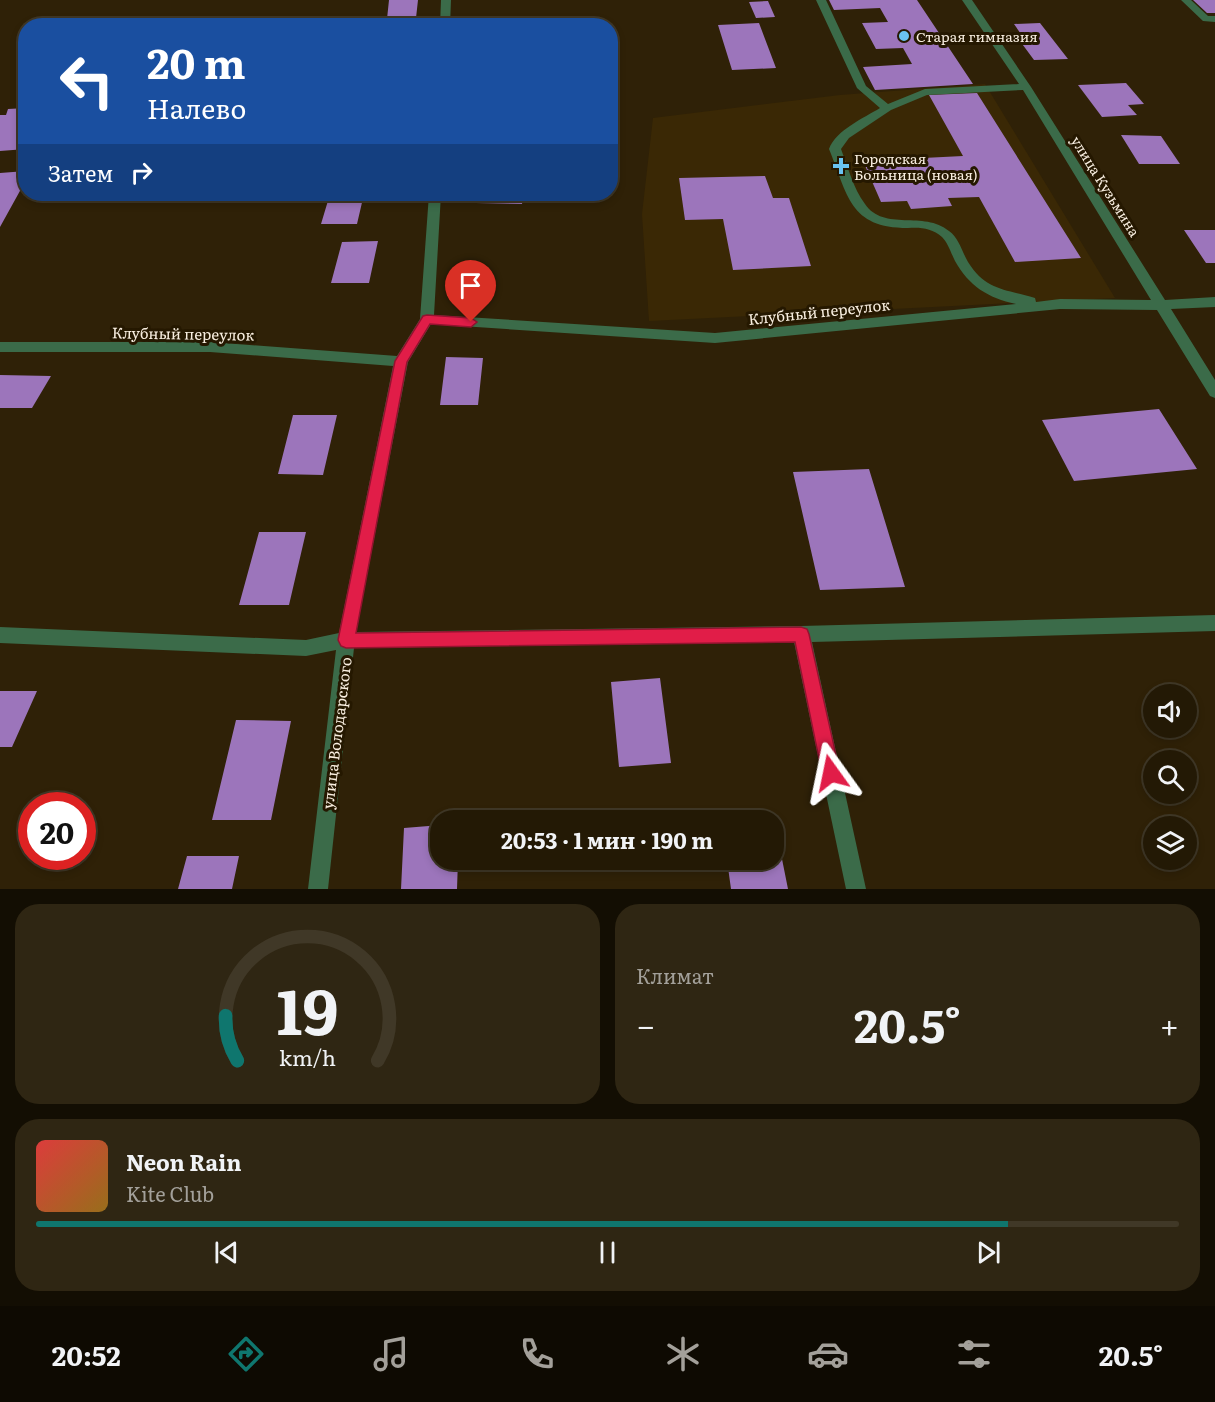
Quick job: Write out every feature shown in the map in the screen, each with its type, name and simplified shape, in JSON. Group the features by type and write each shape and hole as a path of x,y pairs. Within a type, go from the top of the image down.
{"street":[{"path":"445,18 446,0"},
{"path":"821,0 862,88 887,108"},
{"name":"улица Кузьмина","path":"967,0 1026,87 1215,392"},
{"path":"1186,0 1206,19 1215,19"},
{"path":"1026,87 925,92 887,108 845,136 837,143 835,149 862,209 882,222 921,223 945,234 976,282 994,294 1012,299 1060,304"},
{"name":"улица Володарского","path":"318,889 346,640 401,361 427,319 435,201"},
{"name":"Клубный переулок","path":"427,319 715,338 1060,304 1163,305 1215,302"},
{"name":"Клубный переулок","path":"0,347 210,347 401,361"},
{"path":"0,635 306,648 346,640 801,634 1215,623"},
{"path":"801,634 856,889"}],"shaded area":[{"name":"Городская Больница (новая)","path":"985,84 1115,298 649,321 642,214 653,118 840,95"}],"building":[{"path":"389,0 418,0 416,18 387,18"},
{"name":"Старая гимназия","path":"829,0 917,0 973,84 875,90 863,67 912,64 903,48 876,49 862,23 888,22 880,8 834,10"},
{"path":"1193,0 1215,0 1215,13 1207,13"},
{"path":"768,1 775,17 756,18 749,2"},
{"path":"759,23 776,68 732,70 718,25"},
{"path":"1040,23 1068,59 1034,60 1017,37 1023,37 1014,24"},
{"path":"1126,83 1144,104 1128,105 1137,115 1102,117 1078,85"},
{"path":"977,93 1081,258 1015,262 979,197 948,198 952,206 911,209 907,201 881,202 863,161 963,156 929,95"},
{"path":"18,108 18,150 0,151 0,115 6,115 8,109"},
{"path":"1121,135 1161,136 1180,164 1139,164"},
{"path":"18,172 18,194 0,227 0,173"},
{"path":"765,176 773,198 789,198 811,266 733,270 723,219 685,220 679,178"},
{"path":"328,201 362,201 357,224 321,224"},
{"path":"476,201 523,201 522,204 476,203"},
{"path":"1184,230 1215,230 1215,263 1206,263"},
{"path":"378,241 369,283 331,283 342,242"},
{"path":"446,357 483,358 478,405 440,405"},
{"path":"0,375 51,376 32,408 0,408"},
{"path":"1159,409 1197,469 1074,481 1042,420"},
{"path":"293,415 337,415 323,475 278,474"},
{"path":"869,469 905,587 820,590 793,472"},
{"path":"259,532 306,532 289,605 239,605"},
{"path":"660,678 671,763 619,767 611,682"},
{"path":"0,691 37,691 12,747 0,747"},
{"path":"236,720 291,721 271,820 212,820"},
{"path":"430,826 430,870 458,870 457,889 401,889 404,828"},
{"path":"187,856 239,856 232,889 178,889"},
{"path":"784,869 788,889 731,889 728,870"}],"place":[{"name":"Старая гимназия","path":"904,36"},
{"name":"Городская Больница (новая)","path":"841,166"}],"route":[{"path":"471,322 427,319 401,361 346,640 801,634 831,773"}]}
